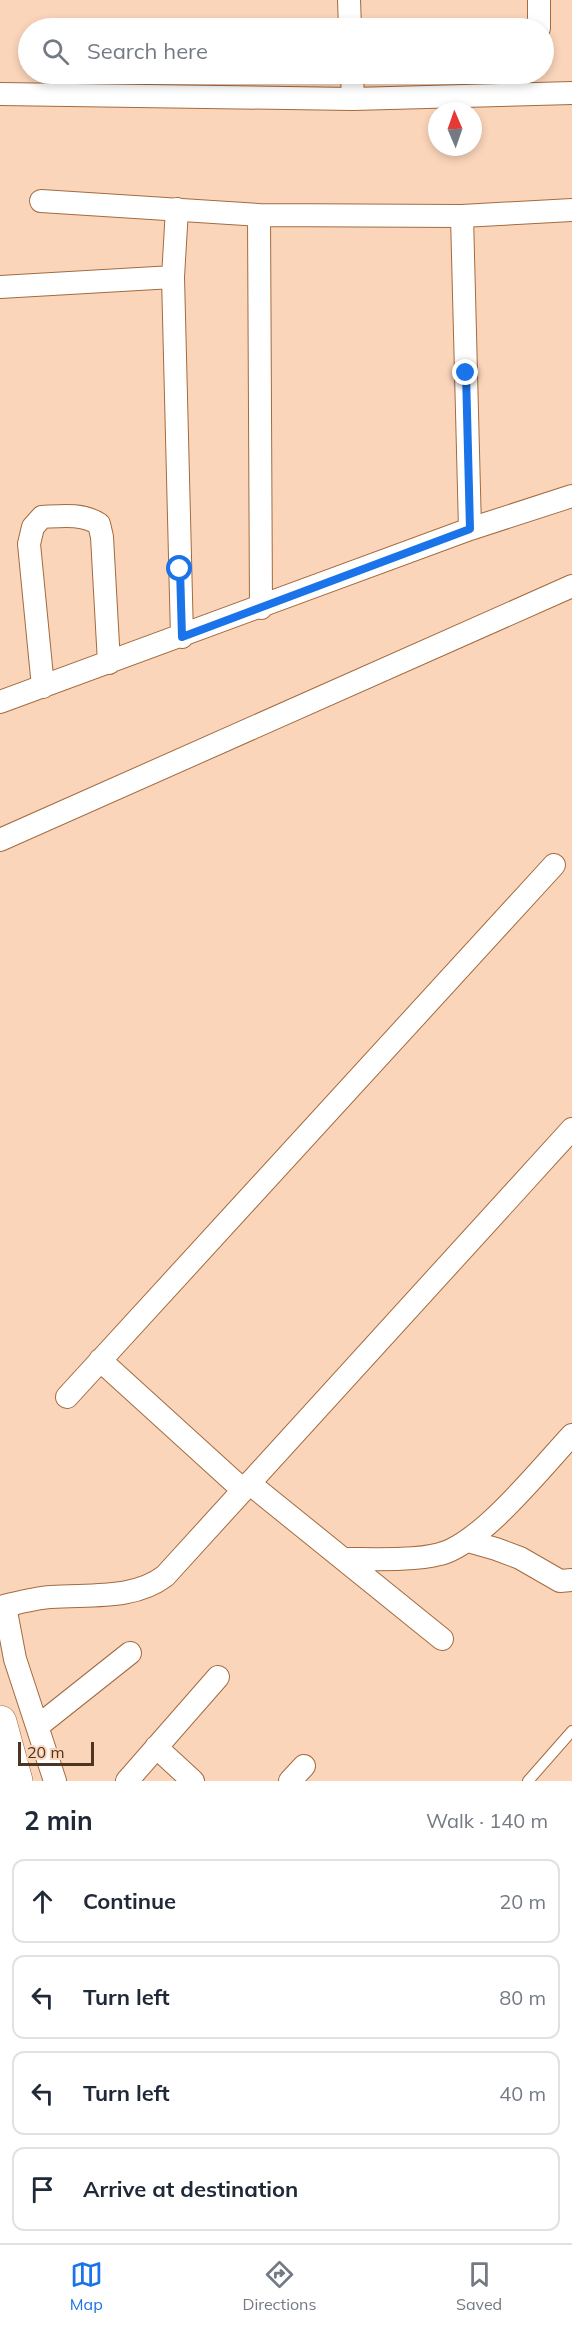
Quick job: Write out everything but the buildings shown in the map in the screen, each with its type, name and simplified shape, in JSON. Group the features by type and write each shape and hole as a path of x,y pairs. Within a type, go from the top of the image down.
{"highway":[{"path":"0,1722 16,1781"}],"street":[{"path":"349,0 350,18"},
{"path":"539,0 539,18"},
{"path":"352,84 353,99"},
{"path":"0,94 353,99 539,84 572,93"},
{"path":"41,201 259,215 462,216 572,210"},
{"path":"177,209 173,276 182,637"},
{"path":"259,215 261,608"},
{"path":"462,216 470,529"},
{"path":"0,287 173,276"},
{"path":"0,702 261,608 470,529 572,496"},
{"path":"43,687 29,544 33,527 42,517 76,516 99,524 109,663"},
{"path":"0,840 572,586"},
{"path":"67,1397 554,865"},
{"path":"54,1781 15,1659 2,1606 49,1597 129,1592 150,1586 165,1576 572,1129"},
{"path":"100,1360 246,1486 344,1559 442,1639"},
{"path":"344,1559 391,1559 440,1554 468,1541 498,1514 572,1435"},
{"path":"468,1541 520,1558 560,1581 572,1580"},
{"path":"38,1726 130,1653"},
{"path":"127,1781 218,1677"},
{"path":"156,1747 193,1781"}],"lane":[{"path":"528,1781 572,1731"}],"route":[{"path":"180,569 182,637 470,529 466,373"}]}
